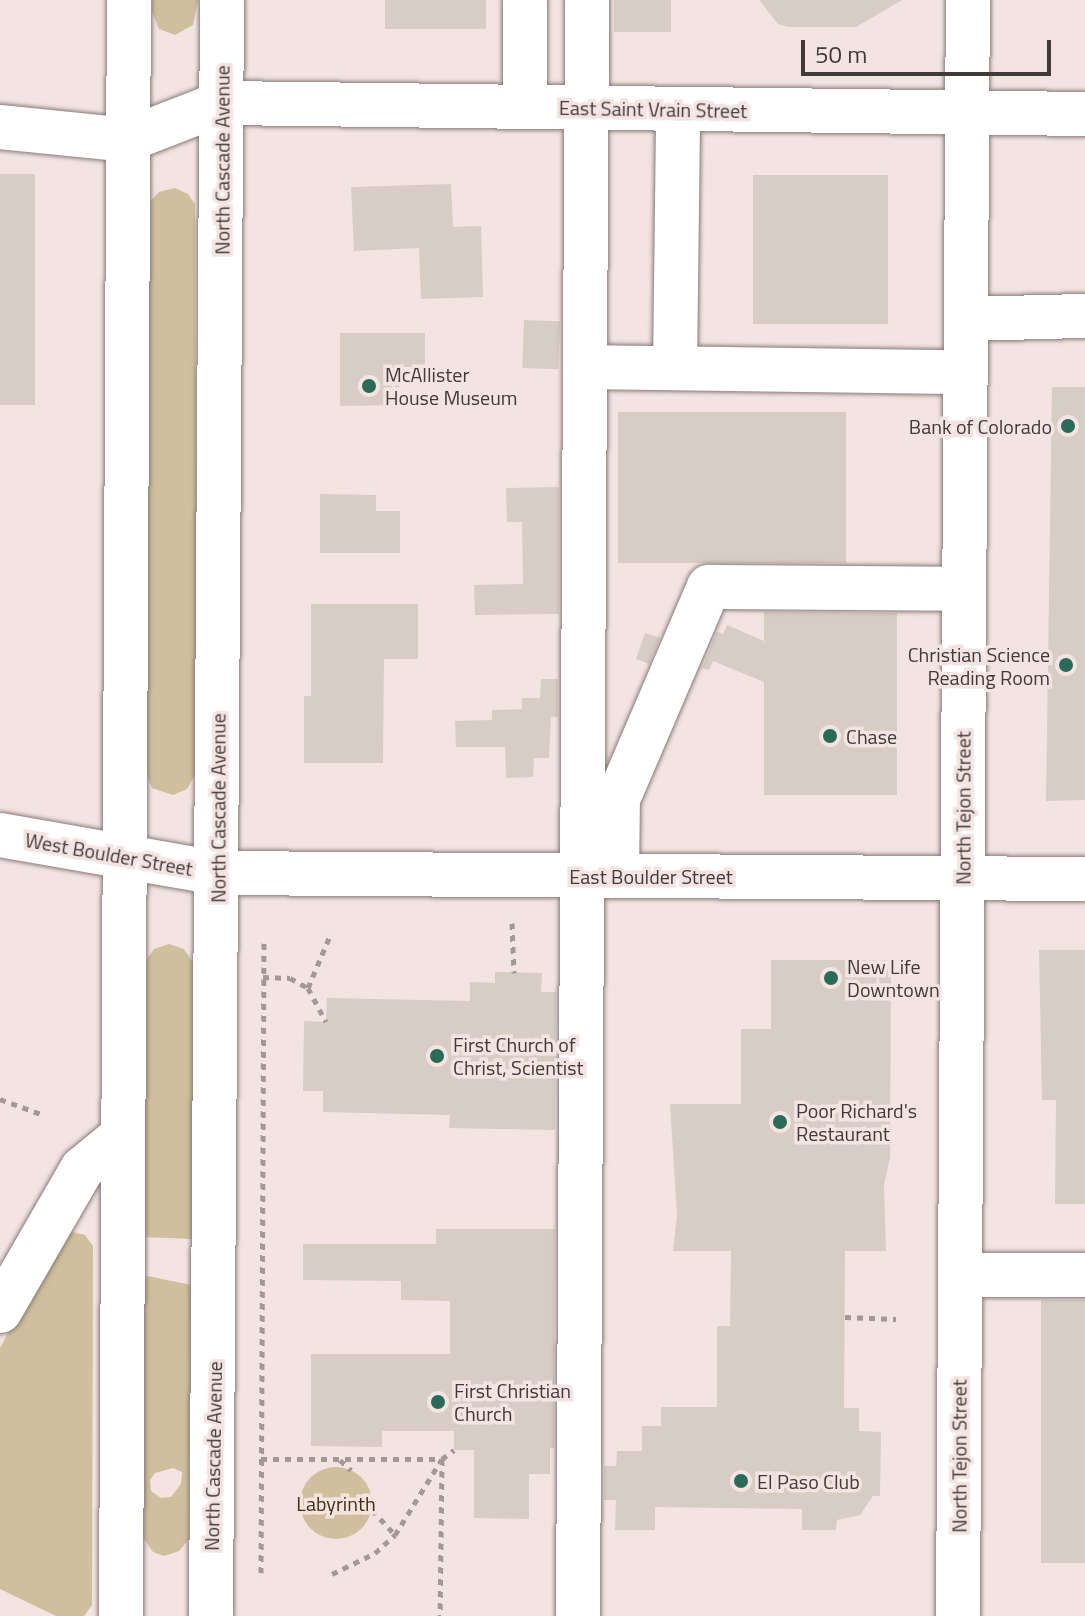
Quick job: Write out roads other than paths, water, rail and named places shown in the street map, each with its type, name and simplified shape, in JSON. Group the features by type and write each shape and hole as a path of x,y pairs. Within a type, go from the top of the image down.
{"street":[{"path":"121,1616 129,0"},
{"name":"North Cascade Avenue","path":"211,1616 222,0"},
{"path":"525,0 525,107"},
{"path":"578,1616 599,875 585,367 587,0"},
{"name":"North Tejon Street","path":"958,1616 968,0"},
{"path":"0,127 127,140 222,103"},
{"name":"East Saint Vrain Street","path":"222,103 1085,114"},
{"path":"675,368 678,109"},
{"path":"967,319 1085,316"},
{"path":"585,367 966,372"},
{"path":"599,875 618,799 709,587 964,589"},
{"name":"West Boulder Street","path":"0,835 217,873"},
{"name":"East Boulder Street","path":"217,873 1085,879"},
{"path":"0,1311 82,1169 122,1136"},
{"path":"960,1275 1085,1275"}],"place":[{"name":"McAllister House Museum","path":"369,386"},
{"name":"Bank of Colorado","path":"1068,426"},
{"name":"Christian Science Reading Room","path":"1066,665"},
{"name":"Chase","path":"830,736"},
{"name":"New Life Downtown","path":"831,978"},
{"name":"First Church of Christ, Scientist","path":"437,1056"},
{"name":"Poor Richard's Restaurant","path":"780,1122"},
{"name":"First Christian Church","path":"438,1402"},
{"name":"El Paso Club","path":"741,1481"}],"park label":[{"name":"Labyrinth","path":"336,1503"}]}
